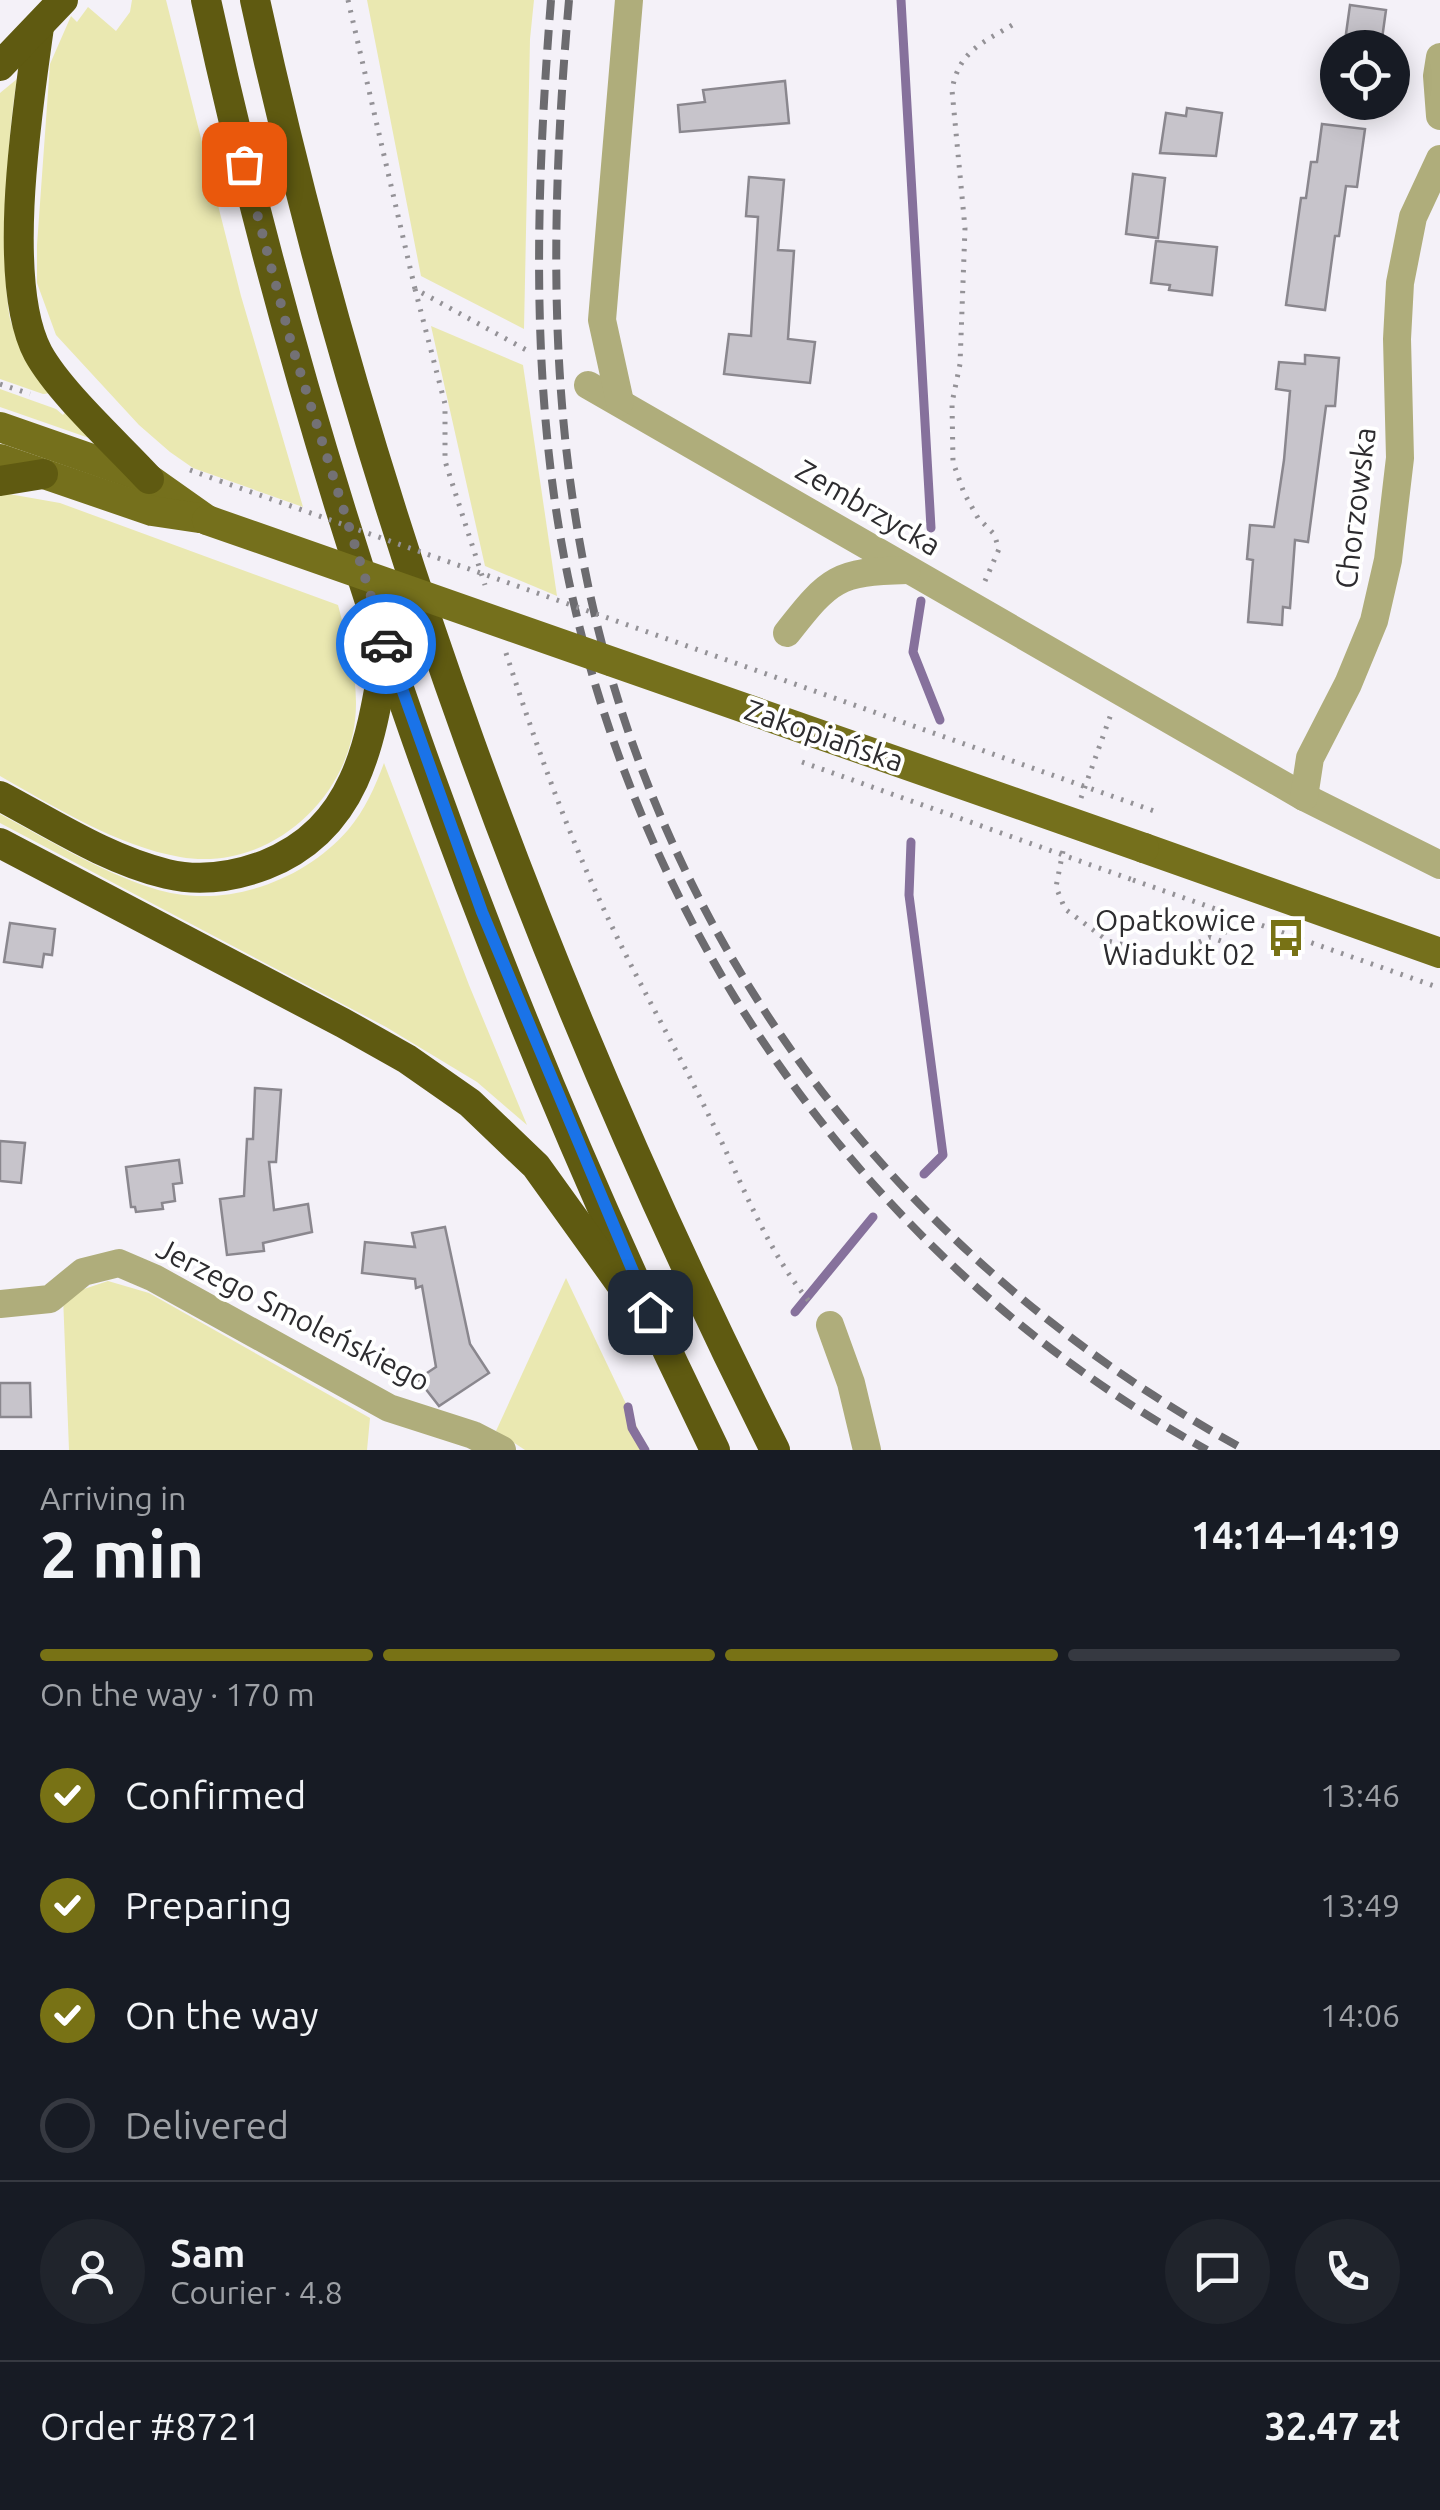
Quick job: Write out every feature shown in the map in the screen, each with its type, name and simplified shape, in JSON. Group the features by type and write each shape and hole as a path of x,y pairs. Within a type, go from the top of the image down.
{"highway":[{"path":"0,66 63,0"},
{"path":"206,0 292,346 387,647 444,812 504,967 661,1341 715,1450"},
{"path":"256,0 338,331 402,540 506,841 669,1233 775,1450"},
{"path":"40,27 30,93 18,265 24,309 38,352 149,479"},
{"path":"0,481 44,474"},
{"path":"0,796 123,858 170,874 228,876 267,864 319,833 346,800 377,704 387,647"},
{"path":"0,843 344,1023 470,1103 536,1166 661,1341"}],"main road":[{"name":"Zakopiańska","path":"0,427 149,479 207,520"},
{"name":"Zakopiańska","path":"0,458 152,511 207,520 1440,953"}],"street":[{"path":"620,402 602,320 629,0"},
{"path":"1440,57 1440,116"},
{"name":"Chorzowska","path":"1304,797 1310,758 1374,622 1388,560 1400,458 1400,284 1414,217 1440,160"},
{"name":"Zembrzycka","path":"588,385 1304,797 1440,865"},
{"path":"787,633 819,592 836,580 860,571 909,570"},
{"name":"Jerzego Smoleńskiego","path":"0,1304 50,1299 83,1272 119,1263 154,1278 389,1408 473,1435 502,1450"},
{"path":"830,1325 851,1383 868,1450"}],"path":[{"path":"348,0 445,404 445,461 485,586"},
{"path":"970,604 996,563 999,549 994,534 978,518 964,493 952,448 952,402 960,364 965,228 952,90 956,67 970,52 1014,24"},
{"path":"415,288 530,352"},
{"path":"208,476 1157,812"},
{"path":"502,639 530,728 606,915 781,1263 830,1325"},
{"path":"1133,880 1440,988"},
{"path":"1169,956 1210,937 1220,941 1232,915"}],"shaded area":[{"path":"132,0 166,0 241,296 303,507 193,468 170,452 139,425 56,335 37,283 50,64 71,16 77,22 88,7 116,31 130,12"},
{"path":"367,0 534,0 524,329 421,276"},
{"path":"17,79 6,200 7,296 18,339 52,393 43,394 0,379 0,93"},
{"path":"431,326 523,365 557,596 485,566"},
{"path":"0,389 63,415 68,409 92,439 0,407"},
{"path":"0,495 60,503 338,605 354,677 352,735 342,767 303,820 276,839 246,852 214,859 180,857 110,835 0,776"},
{"path":"384,763 527,1125 477,1082 386,1027 0,823 0,814 94,864 152,888 178,894 232,894 284,878 329,849 360,814"},
{"path":"566,1278 648,1450 525,1450 496,1431"},
{"path":"108,1281 149,1293 370,1418 367,1450 69,1450 63,1296"}],"building":[{"path":"1350,5 1386,10 1383,30 1347,30"},
{"path":"785,81 789,123 680,132 678,105 705,102 703,90"},
{"path":"1187,108 1222,113 1216,156 1160,153 1166,113 1186,116"},
{"path":"1322,124 1365,129 1357,187 1346,186 1325,310 1286,305 1301,198 1306,198 1311,162 1317,162"},
{"path":"1133,174 1165,178 1158,238 1126,234"},
{"path":"749,177 784,180 778,250 794,251 788,339 815,342 810,383 724,374 729,334 751,336 758,217 746,216"},
{"path":"1156,241 1217,247 1212,295 1169,290 1170,285 1151,283"},
{"path":"1305,355 1339,358 1335,406 1326,406 1308,542 1295,540 1290,608 1283,607 1282,625 1248,622 1253,560 1247,559 1250,525 1274,527 1284,460 1290,391 1276,389 1279,362 1305,364"},
{"path":"10,923 55,929 52,955 44,954 42,967 4,962"},
{"path":"255,1088 281,1090 276,1162 269,1162 274,1210 308,1204 312,1232 263,1243 264,1251 227,1255 220,1199 244,1196 247,1139 253,1139"},
{"path":"0,1141 25,1143 21,1183 0,1181"},
{"path":"179,1160 182,1183 173,1184 175,1201 162,1203 163,1209 136,1212 131,1207 126,1167"},
{"path":"445,1227 470,1344 489,1373 439,1406 418,1379 436,1367 422,1286 416,1288 415,1279 362,1273 365,1242 415,1247 412,1233"},
{"path":"0,1383 30,1383 31,1417 0,1417"}],"waterway":[{"path":"901,0 931,528"},
{"path":"921,601 913,652 940,720"},
{"path":"911,842 909,895 943,1155 924,1174"},
{"path":"795,1312 873,1217"},
{"path":"628,1407 632,1428 645,1450"}],"railway":[{"path":"551,0 542,144 539,289 555,506 568,577 604,713 654,843 717,967 792,1084 880,1191 978,1289 1088,1376 1207,1450"},
{"path":"569,0 556,257 566,450 575,514 607,663 656,805 720,938 799,1062 892,1175 998,1278 1116,1370 1245,1450"}],"way so far":[{"path":"244,164 292,346 386,644"}],"place":[{"name":"Opatkowice Wiadukt 02","path":"1286,938"}],"route":[{"path":"386,644 482,912 650,1312"}]}
